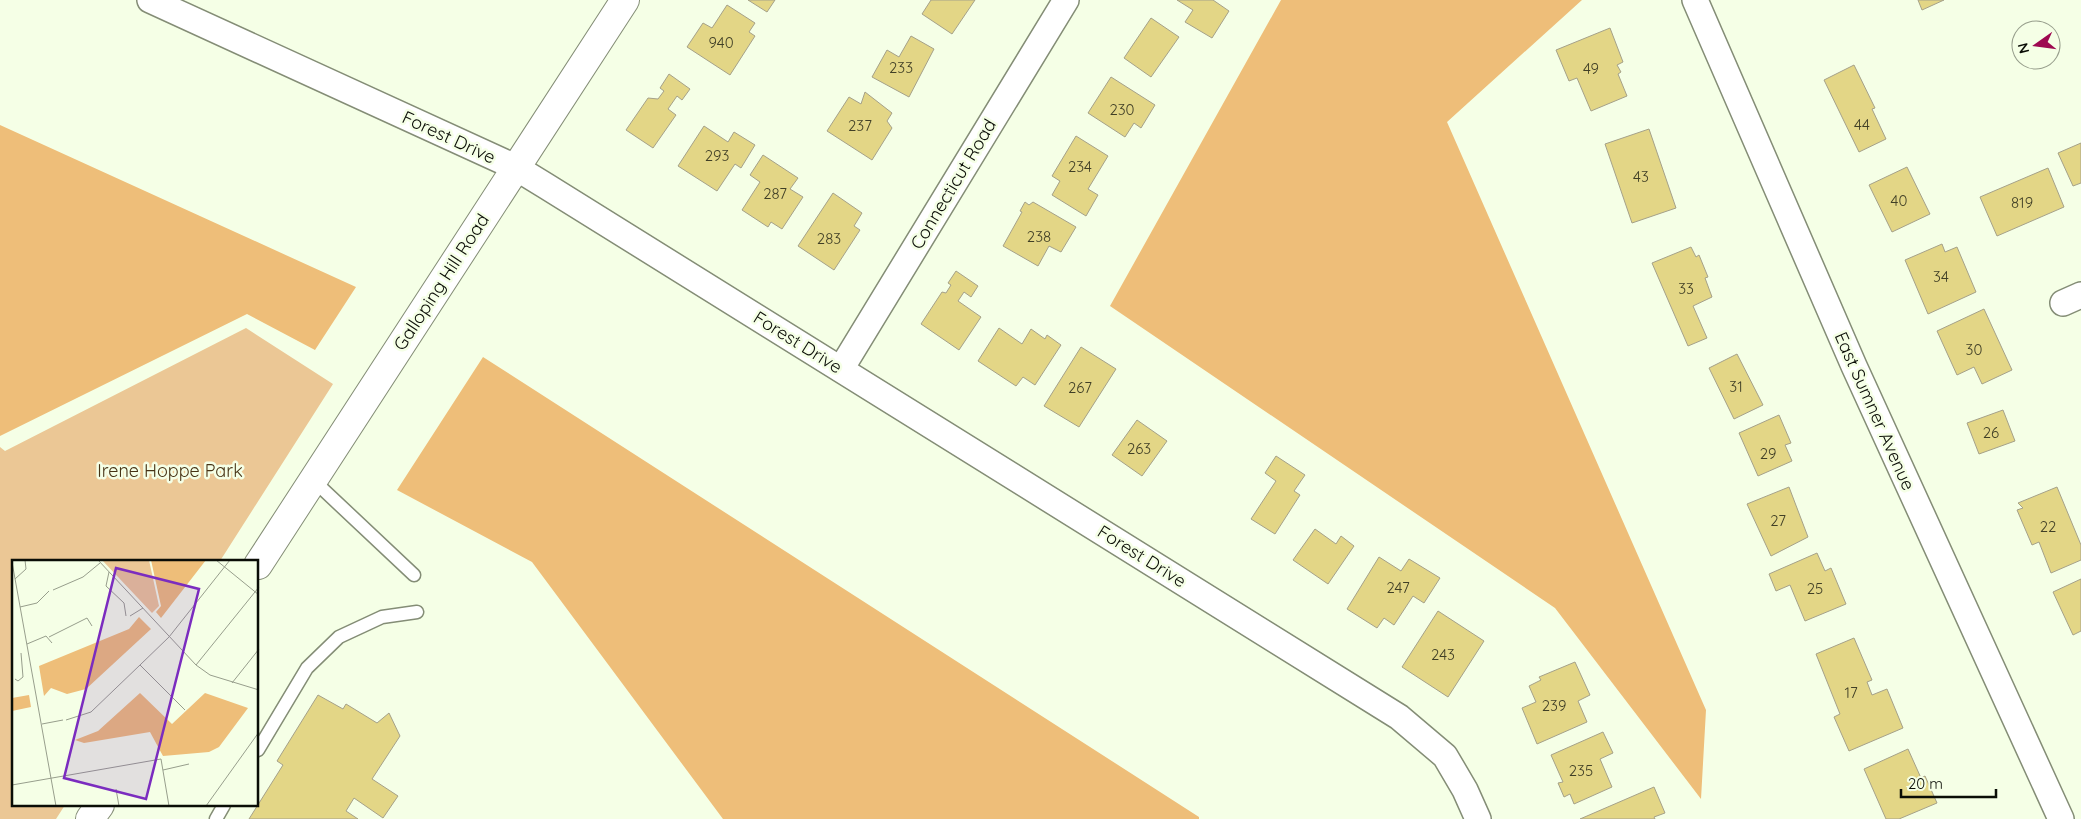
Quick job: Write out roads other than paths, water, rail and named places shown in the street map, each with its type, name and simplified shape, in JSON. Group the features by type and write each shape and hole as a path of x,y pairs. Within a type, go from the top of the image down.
{"main road":[{"name":"Galloping Hill Road","path":"259,563 312,479 625,0"},
{"path":"90,819 99,806"}],"street":[{"name":"Forest Drive","path":"150,0 516,168 1399,717 1445,756 1465,790 1478,819"},
{"name":"Connecticut Road","path":"841,369 1066,0"},
{"name":"East Sumner Avenue","path":"1695,0 1854,366 2061,819"}],"lane":[{"path":"312,479 414,576"},
{"path":"259,747 307,668 339,637 382,617 417,612"},
{"path":"216,819 223,806"}],"park label":[{"name":"Irene Hoppe Park","path":"170,470"}]}
